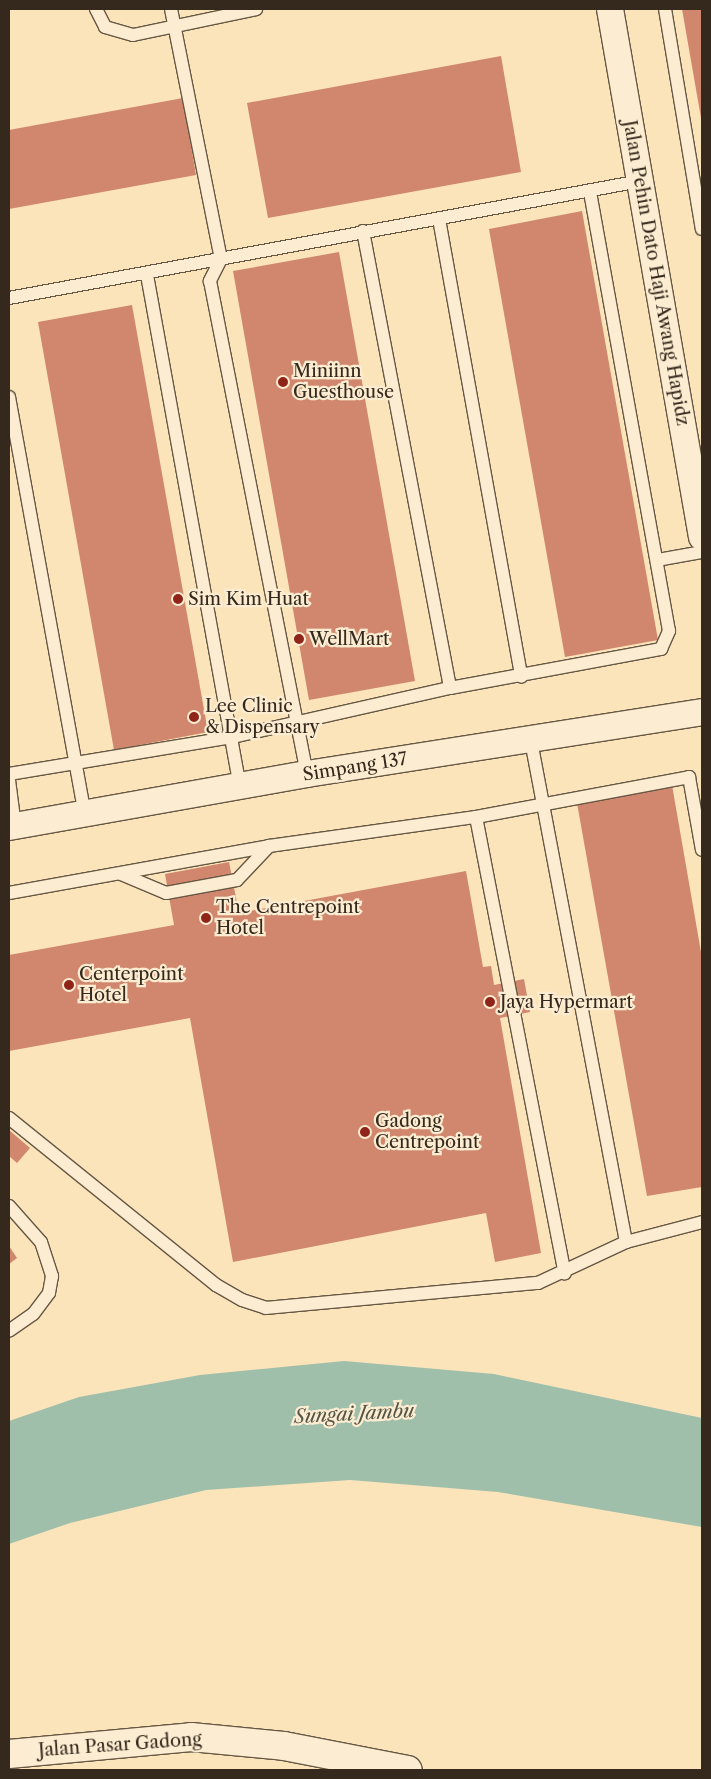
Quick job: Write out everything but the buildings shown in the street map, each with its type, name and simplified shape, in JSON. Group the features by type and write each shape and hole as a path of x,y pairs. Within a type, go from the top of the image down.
{"street":[{"name":"Jalan Pehin Dato Haji Awang Hapidz","path":"610,9 640,181 698,484 702,537"},
{"name":"Simpang 137","path":"12,827 307,774 531,741 702,712"},
{"name":"Jalan Pasar Gadong","path":"9,1754 191,1737 284,1746 408,1770"}],"lane":[{"path":"96,9 100,22 115,32 133,35 256,9"},
{"path":"171,9 221,259 210,281 307,774"},
{"path":"665,9 702,230"},
{"path":"9,298 147,275 363,231 439,219 640,181"},
{"path":"9,774 77,766 232,737 450,688 522,677 661,649 669,631 590,191"},
{"path":"439,219 522,677"},
{"path":"363,231 450,688"},
{"path":"147,275 240,787"},
{"path":"9,397 85,814"},
{"path":"657,560 702,552"},
{"path":"531,741 626,1242"},
{"path":"9,894 269,846 476,817 689,777 702,850"},
{"path":"9,780 12,827"},
{"path":"476,817 565,1273"},
{"path":"121,874 166,893 237,880 269,846"},
{"path":"9,1118 216,1285 242,1300 266,1308 538,1283 565,1273 626,1242 702,1222"},
{"path":"9,1206 40,1242 52,1276 49,1294 33,1314 9,1331"}],"water":[{"name":"Sungai Jambu","path":"344,1361 494,1374 702,1418 702,1527 498,1492 350,1480 206,1490 70,1523 9,1544 9,1421 79,1397 200,1375"}],"place":[{"name":"Miniinn Guesthouse","path":"283,382"},
{"name":"Sim Kim Huat","path":"178,599"},
{"name":"WellMart","path":"299,639"},
{"name":"Lee Clinic & Dispensary","path":"194,717"},
{"name":"The Centrepoint Hotel","path":"206,918"},
{"name":"Centerpoint Hotel","path":"69,985"},
{"name":"Jaya Hypermart","path":"490,1002"},
{"name":"Gadong Centrepoint","path":"365,1132"}]}
